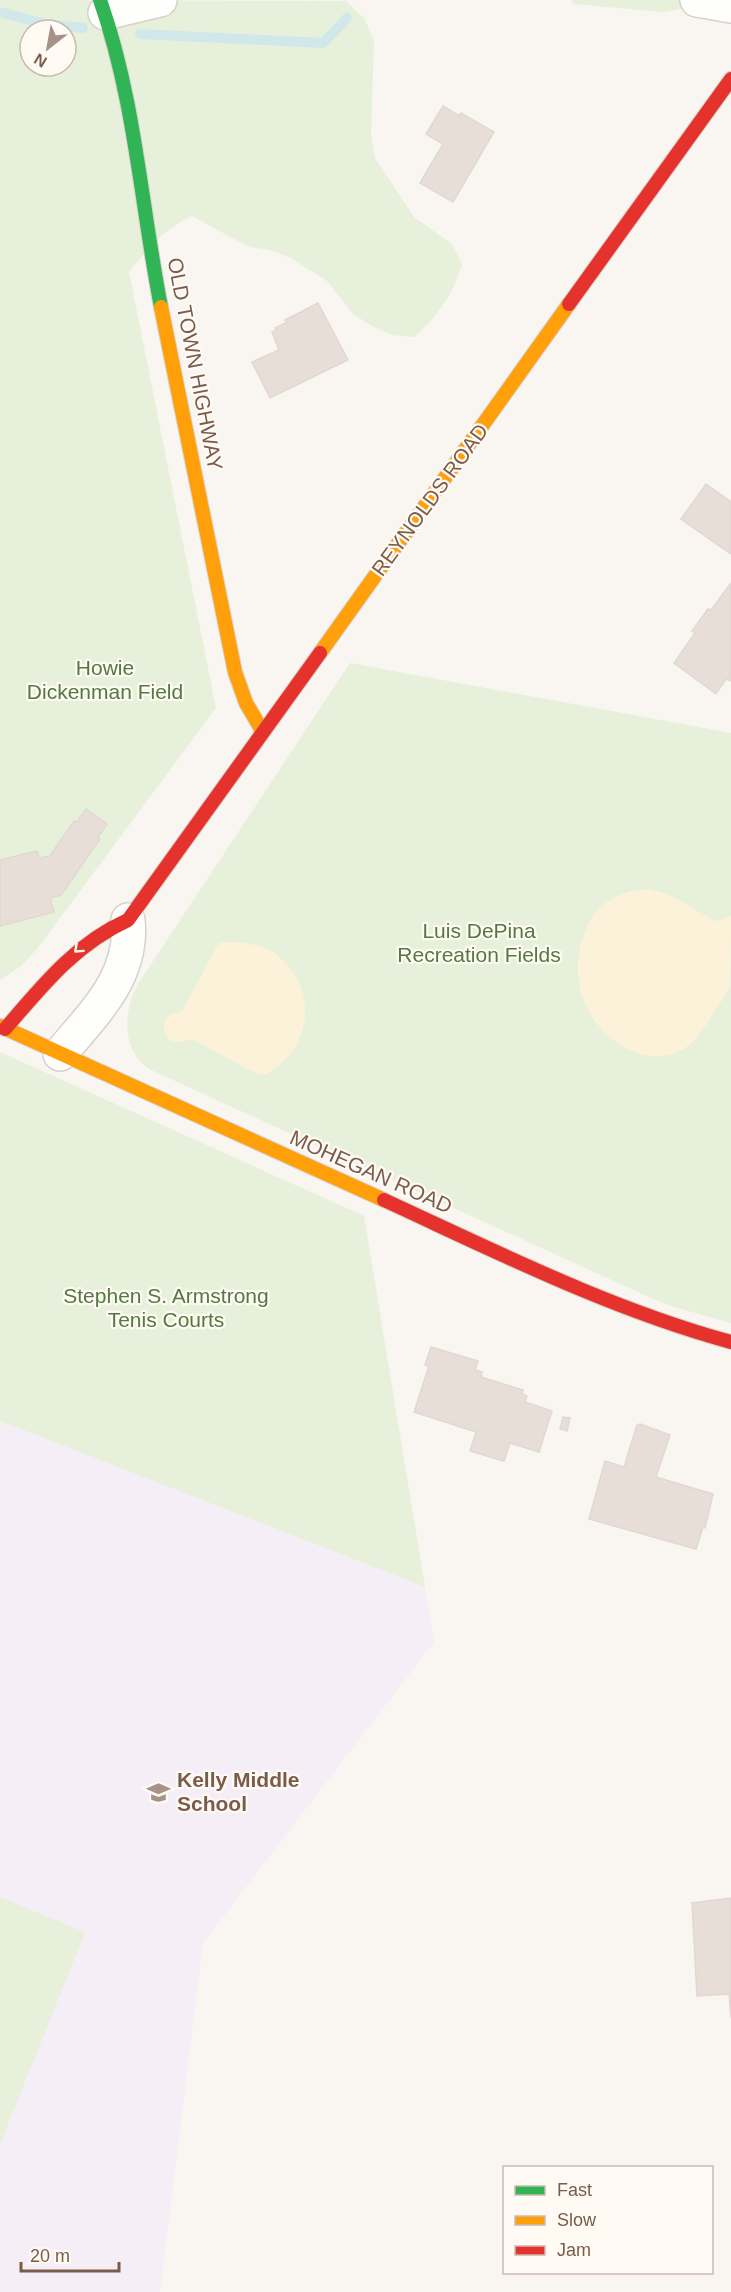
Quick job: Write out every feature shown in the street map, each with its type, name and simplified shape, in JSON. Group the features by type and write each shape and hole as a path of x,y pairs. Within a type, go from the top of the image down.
{"street":[{"path":"103,7 160,0"},
{"path":"697,0 731,6"},
{"name":"OLD TOWN HIGHWAY","path":"103,7 122,77 149,244 235,672 242,697 250,714 263,732"},
{"name":"REYNOLDS ROAD","path":"128,920 731,79"},
{"path":"3,1028 81,946 99,932 128,920 129,946 121,972 101,1005 60,1054"},
{"name":"MOHEGAN ROAD","path":"3,1028 579,1288 676,1326 731,1341"}],"shaded area":[{"name":"Kelly Middle School","path":"0,1421 425,1587 434,1642 203,1943 160,2292 0,2292"}],"green space":[{"name":"Howie Dickenman Field","path":"0,0 346,1 364,18 374,40 371,135 375,158 414,217 452,244 462,265 454,286 443,304 414,337 392,335 353,314 327,281 291,258 270,250 249,247 192,216 164,234 129,272 216,708 37,949 21,966 0,980"},
{"path":"571,0 711,0 709,4 663,12 573,4"},
{"name":"Luis DePina Recreation Fields","path":"350,663 731,733 731,1323 651,1298 151,1070 135,1054 130,1043 127,1021 136,987"},
{"name":"Stephen S. Armstrong Tenis Courts","path":"0,1052 364,1216 425,1587 0,1421"},
{"path":"0,1897 85,1932 0,2144"}],"sand":[{"path":"649,889 670,895 713,920 717,921 731,916 730,984 727,991 694,1040 678,1052 660,1056 648,1056 630,1050 601,1029 591,1015 579,984 580,949 585,931 596,912 610,900 628,892"},
{"path":"237,942 260,946 273,952 288,965 298,981 304,998 305,1016 301,1034 293,1050 281,1064 264,1075 255,1073 192,1039 182,1042 171,1041 164,1030 166,1018 183,1010 219,943"}],"building":[{"path":"443,106 459,116 461,113 494,132 453,202 420,183 443,144 426,134"},
{"path":"318,303 348,360 270,398 252,362 279,350 272,332 276,330 275,328 287,322 285,320"},
{"path":"706,484 731,502 731,554 681,519"},
{"path":"731,583 731,681 726,679 716,694 674,663 695,633 692,631"},
{"path":"86,809 107,824 98,837 100,839 61,895 50,898 54,912 0,926 0,860 37,851 39,858 50,856 74,821 77,822"},
{"path":"431,1347 478,1361 475,1370 482,1372 481,1377 523,1390 522,1394 527,1396 525,1402 552,1411 539,1452 510,1443 504,1461 470,1451 476,1432 414,1412 429,1366 425,1365"},
{"path":"563,1417 570,1418 567,1431 560,1429"},
{"path":"640,1424 670,1435 656,1477 713,1494 705,1528 703,1527 696,1549 589,1519 605,1461 624,1467 637,1425"},
{"path":"731,1898 731,2018 729,1994 697,1996 692,1903"}],"waterway":[{"path":"0,12 44,24 83,28"},
{"path":"140,34 323,43 347,18"}],"traffic: fast":[{"path":"100,0 112,37 129,114 161,307"}],"traffic: slow":[{"path":"320,653 569,304"},
{"path":"161,307 235,672 246,703 263,732"},
{"path":"0,1026 384,1200"}],"traffic: jam":[{"path":"569,304 731,79"},
{"path":"5,1029 60,967 92,941 128,920 320,653"},
{"path":"384,1200 554,1278 686,1329 731,1342"}],"place":[{"name":"Kelly Middle School","path":"159,1792"}]}
